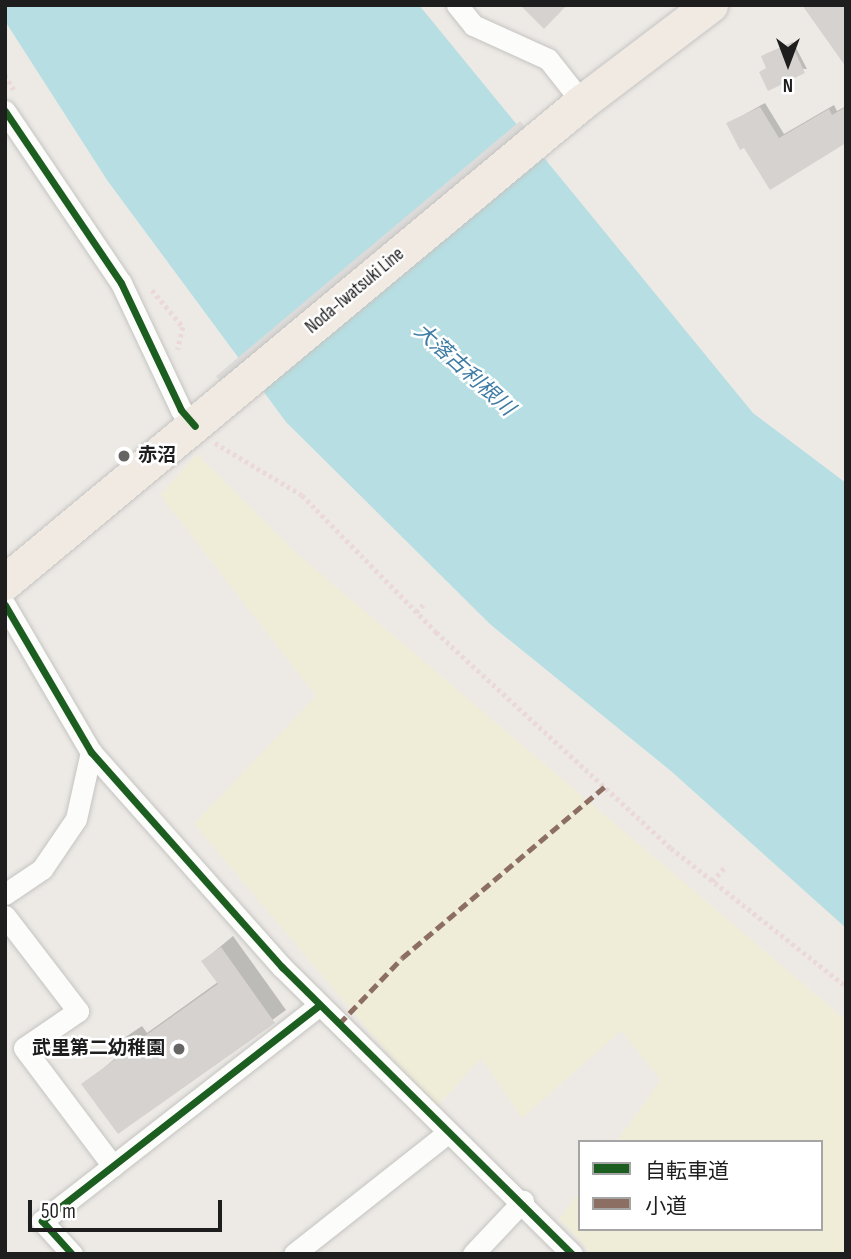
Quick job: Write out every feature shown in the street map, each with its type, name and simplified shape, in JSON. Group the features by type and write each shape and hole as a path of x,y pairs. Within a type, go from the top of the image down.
{"main road":[{"name":"Noda-Iwatsuki Line","path":"5,582 533,142 710,5"}],"street":[{"path":"457,5 473,25 548,59 582,102"},
{"path":"5,111 121,283 181,410 195,426"},
{"path":"5,605 91,752 319,1004 447,1133 523,1201 572,1254"},
{"path":"5,894 42,869 76,819 91,752"},
{"path":"5,916 78,1011 24,1048 113,1166"},
{"path":"72,1254 42,1221 319,1004"},
{"path":"294,1254 447,1133"},
{"path":"473,1254 523,1201"}],"path":[{"path":"195,426 219,447 302,495 416,612 671,848 846,986"},
{"path":"416,612 424,605"},
{"path":"712,881 724,868"}],"shaded area":[{"path":"197,454 295,552 846,1020 846,1254 592,1254 559,1219 578,1194 578,1231 823,1231 823,1140 617,1140 661,1080 621,1031 522,1118 481,1058 435,1109 194,824 316,696 160,495"}],"water":[{"name":"大落古利根川","path":"5,5 419,5 753,413 846,483 846,928 671,771 491,625 286,422 107,180 5,21"}],"pier":[{"path":"520,121 545,151 241,406 216,376"}],"building":[{"path":"520,5 567,5 544,29"},
{"path":"802,5 846,5 846,67"},
{"path":"791,43 805,73 768,91 759,72 766,68 761,56"},
{"path":"760,107 779,138 829,109 832,115 846,107 846,143 770,190 744,148 740,150 726,123"},
{"path":"221,947 275,1023 118,1134 81,1084 116,1059 110,1050 129,1036 135,1043 218,984 201,961"}],"marked path":[{"path":"339,1024 402,958 604,787"}],"cycle path":[{"path":"5,111 121,283 181,410 195,426"},
{"path":"5,605 91,752 282,967 572,1254"},
{"path":"72,1254 42,1221 319,1005"}],"place":[{"name":"赤沼","path":"124,456"},
{"name":"武里第二幼稚園","path":"179,1049"}]}
